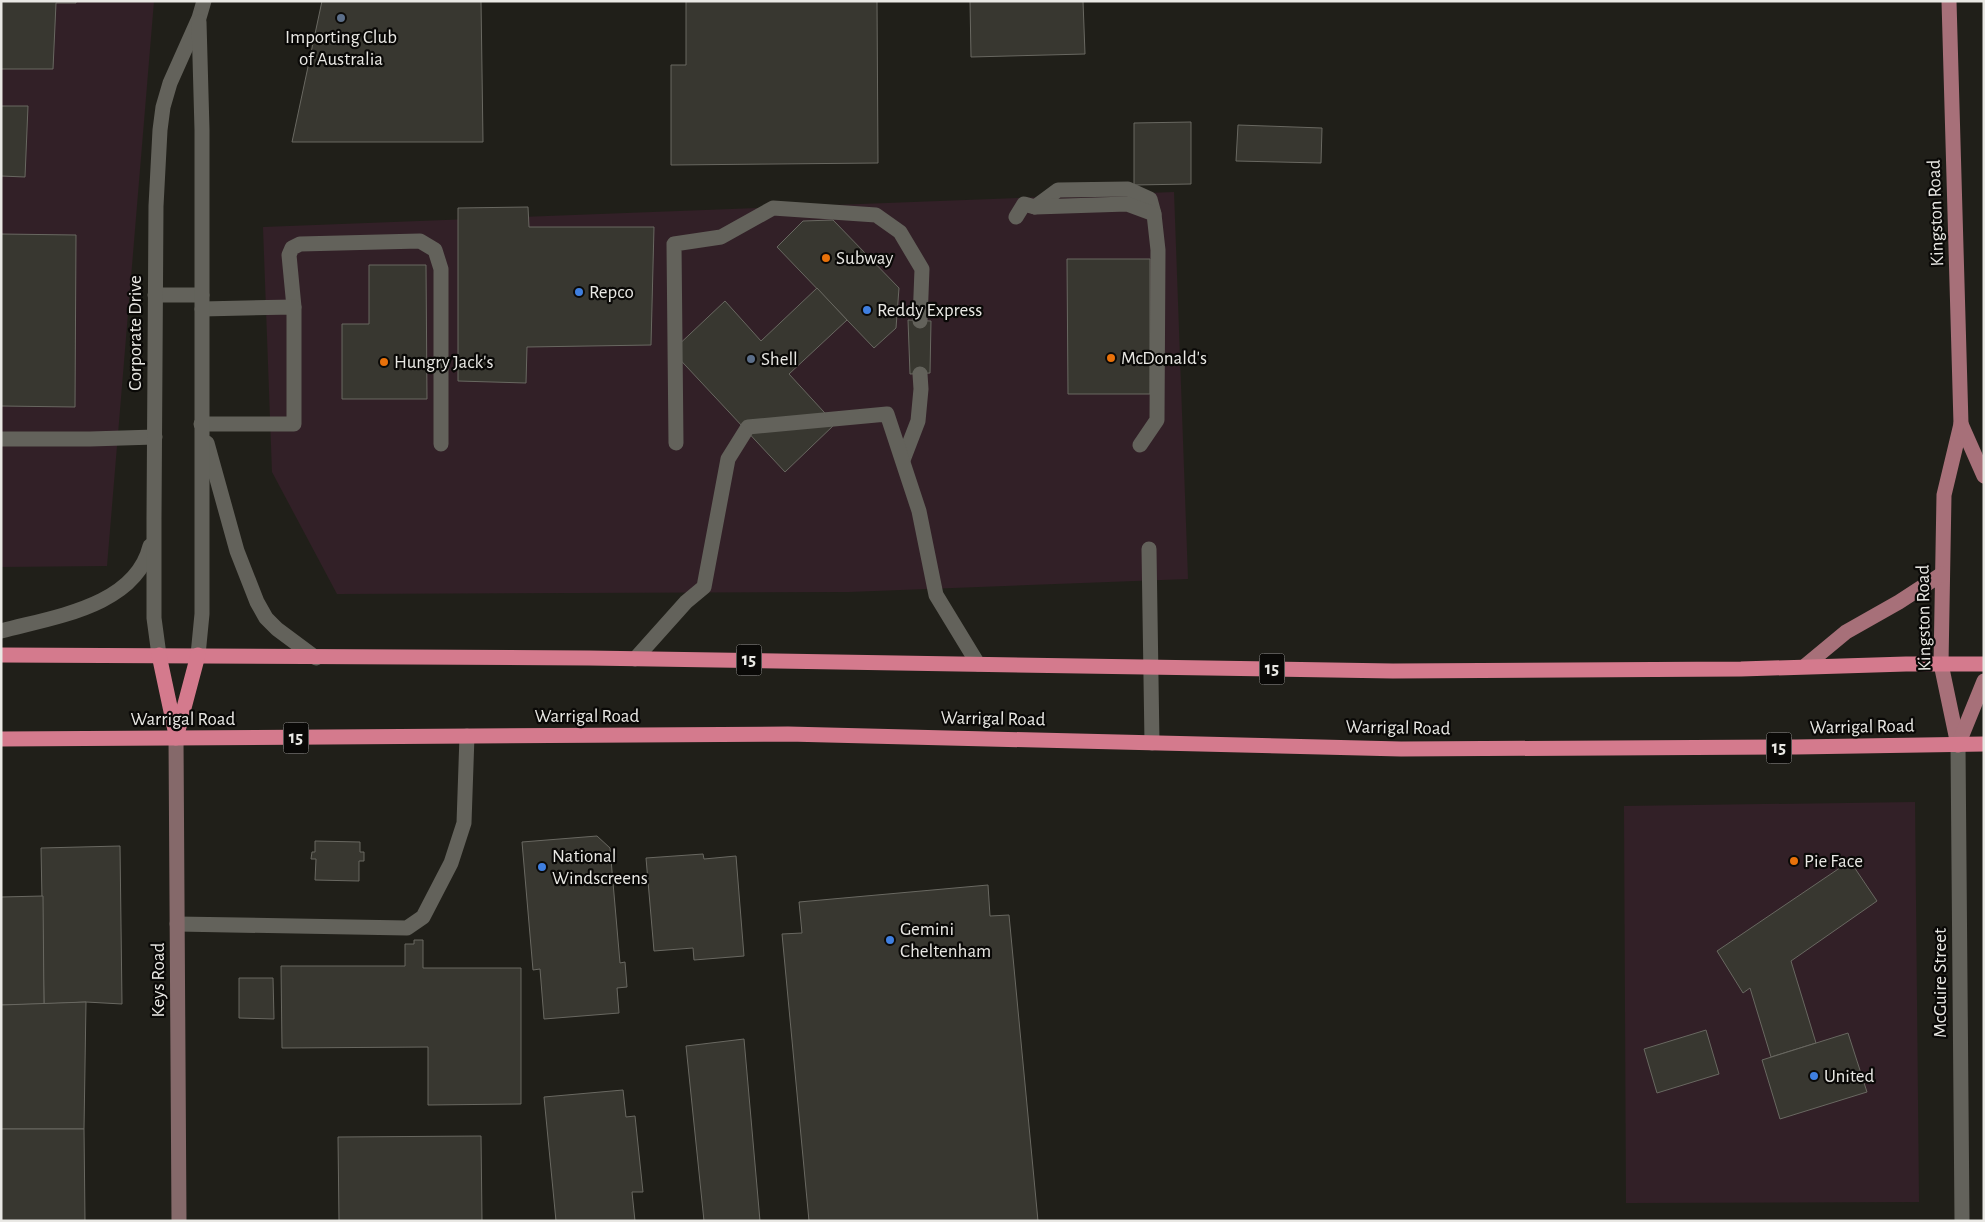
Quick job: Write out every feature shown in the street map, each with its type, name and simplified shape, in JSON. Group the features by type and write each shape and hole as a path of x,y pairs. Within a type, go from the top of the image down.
{"highway":[{"name":"15","path":"1,655 635,659 1402,671 1741,669 1805,666 1984,664"},
{"path":"160,655 176,738"},
{"path":"176,738 198,656"},
{"name":"Warrigal Road","path":"1,739 788,734 1464,749 1984,744"}],"main road":[{"name":"Kingston Road","path":"1949,1 1961,424 1944,495 1941,664 1958,745"},
{"name":"Kingston Road","path":"1961,424 1984,476"},
{"path":"1805,666 1846,632 1899,602 1942,574"},
{"path":"1958,745 1984,681"}],"street":[{"name":"Corporate Drive","path":"160,655 154,618 154,519 156,206 161,118 170,82 199,18 204,1"},
{"name":"Corporate Drive","path":"198,656 202,614 202,130 199,18"},
{"path":"1016,217 1024,204 1035,207 1127,204 1154,214 1158,250 1157,420 1140,445"},
{"path":"676,444 674,244 721,237 773,208 876,215 900,232 922,269 920,321"},
{"path":"316,658 277,630 266,618 257,602 237,551 202,424 294,424 294,307 289,255 292,248 300,244 420,241 435,250 442,269 441,444"},
{"path":"155,295 202,302 294,307"},
{"path":"903,460 918,421 921,389 920,374"},
{"path":"635,659 686,602 704,587 728,459 748,427 887,414 919,511 936,595 978,664"},
{"path":"1,439 155,437"},
{"path":"1,631 88,606 118,592 136,575 145,562 151,542 154,519"},
{"path":"1149,549 1152,743"},
{"path":"178,924 407,928 423,916 451,863 464,823 467,736"},
{"name":"Keys Road","path":"176,738 179,1221"},
{"name":"McGuire Street","path":"1958,745 1962,1221"}],"shaded area":[{"path":"1,1 154,1 107,566 1,567"},
{"path":"1174,192 1188,579 849,592 337,594 272,472 263,227"},
{"name":"United","path":"1915,802 1919,1202 1626,1203 1624,806"}],"building":[{"path":"1,1 76,1 76,3 56,3 53,69 1,69"},
{"path":"322,1 481,1 483,142 292,142"},
{"path":"686,1 877,1 878,163 671,165 671,65 686,65"},
{"path":"970,1 1083,1 1085,54 971,57"},
{"path":"1,106 28,106 25,177 1,176"},
{"path":"1191,122 1191,184 1134,185 1134,123"},
{"path":"1238,125 1322,128 1321,163 1236,161"},
{"path":"528,207 529,227 654,227 651,345 527,347 526,383 458,381 458,208"},
{"path":"833,220 899,288 896,328 874,348 777,247 803,221"},
{"path":"1,234 76,235 75,407 1,406"},
{"path":"1067,259 1150,259 1150,394 1068,394"},
{"name":"Hungry Jack's","path":"369,265 426,265 427,399 342,399 342,324 369,324"},
{"path":"817,288 847,320 789,374 835,424 785,472 672,351 725,301 761,341"},
{"path":"908,320 931,321 930,373 910,374"},
{"path":"597,836 610,848 620,963 625,962 627,987 617,988 619,1013 544,1019 540,969 533,970 522,842"},
{"path":"315,841 360,842 360,852 364,852 364,861 359,861 359,881 315,880 316,859 311,859 312,852 315,852"},
{"path":"120,846 122,1004 86,1002 44,1004 41,848"},
{"path":"703,854 704,859 736,856 744,956 694,960 693,948 654,951 646,858"},
{"path":"1850,861 1877,901 1791,961 1816,1043 1771,1057 1750,988 1743,993 1717,951"},
{"path":"988,885 990,916 1009,915 1038,1221 809,1221 782,934 802,933 799,902"},
{"path":"43,896 44,1004 1,1005 1,897"},
{"path":"414,940 423,940 423,968 521,968 521,1104 428,1105 428,1047 282,1048 281,966 405,966 405,944 414,944"},
{"path":"239,978 273,978 274,1019 239,1018"},
{"path":"86,1002 84,1129 1,1129 1,1005"},
{"path":"1706,1030 1719,1074 1657,1093 1644,1049"},
{"name":"United","path":"1848,1033 1867,1092 1780,1119 1762,1060"},
{"path":"744,1039 760,1221 704,1221 686,1046"},
{"path":"623,1090 626,1117 635,1116 643,1192 632,1192 635,1221 556,1221 544,1097"},
{"path":"1,1129 84,1129 85,1221 1,1221"},
{"path":"481,1136 482,1221 339,1221 338,1137"}],"place":[{"name":"Importing Club of Australia","path":"341,18"},
{"name":"Subway","path":"826,258"},
{"name":"Repco","path":"579,292"},
{"name":"Reddy Express","path":"867,310"},
{"name":"McDonald's","path":"1111,358"},
{"name":"Shell","path":"751,359"},
{"name":"Hungry Jack's","path":"384,362"},
{"name":"Pie Face","path":"1794,861"},
{"name":"National Windscreens","path":"542,867"},
{"name":"Gemini Cheltenham","path":"890,940"},
{"name":"United","path":"1814,1076"}]}
